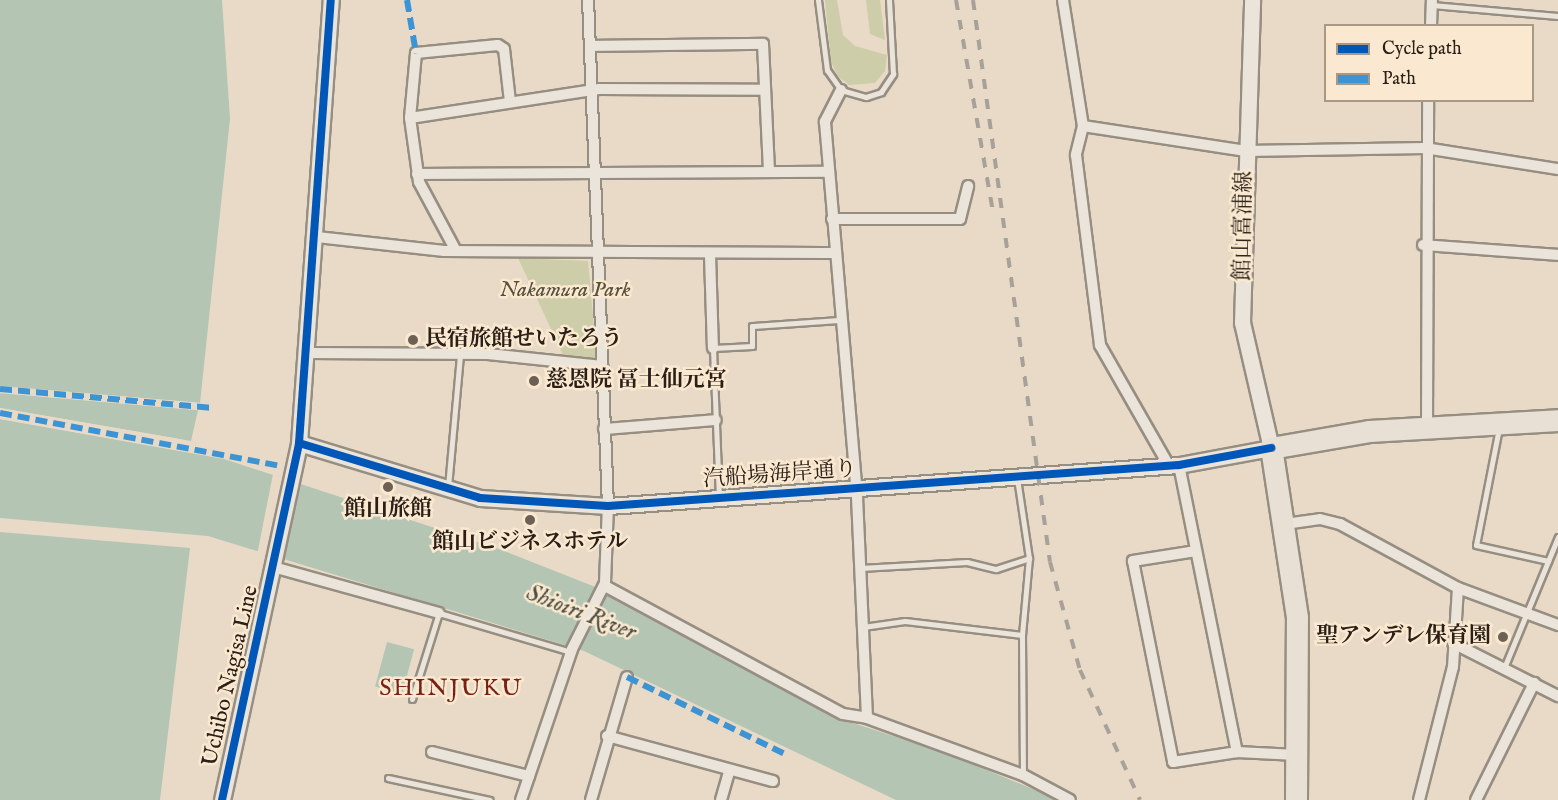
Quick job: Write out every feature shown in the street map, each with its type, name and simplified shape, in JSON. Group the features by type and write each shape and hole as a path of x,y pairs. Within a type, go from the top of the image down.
{"highway":[{"path":"1296,800 1299,644 1285,524 1271,448 1427,427 1499,426 1558,420"}],"street":[{"name":"Uchibo Nagisa Line","path":"222,800 293,481 299,443 309,353 331,0"},
{"path":"521,800 572,650 604,588 608,506 588,0"},
{"path":"1063,0 1083,126 1076,154 1100,345 1174,466 1196,550 1237,752"},
{"name":"館山富浦線","path":"1252,0 1242,322 1271,448"},
{"path":"1431,24 1432,3"},
{"path":"590,46 763,44 770,172"},
{"path":"455,249 417,174 410,118 416,53 498,45 504,49 510,102"},
{"path":"410,118 591,90 765,90"},
{"path":"841,90 825,122 855,487 867,718"},
{"path":"1427,427 1423,244 1428,102"},
{"path":"1083,126 1246,151 1425,148 1558,169"},
{"path":"417,174 828,172"},
{"path":"832,219 960,219 968,186"},
{"path":"317,237 455,249 597,254 834,253"},
{"path":"1423,244 1558,255"},
{"path":"710,255 713,348"},
{"path":"309,353 460,354 603,366"},
{"path":"604,429 716,420"},
{"name":"汽船場海岸通り","path":"299,443 448,488 522,504 608,506 1174,466 1271,448"},
{"path":"1285,524 1320,519 1340,524 1458,588 1558,624"},
{"path":"1196,550 1133,561 1173,762 1237,752 1297,755"},
{"path":"274,563 439,613"},
{"path":"604,588 843,714 867,718 1023,775 1070,800"},
{"path":"1420,799 1452,667 1458,588"},
{"path":"1453,643 1558,696"},
{"path":"591,800 608,736 627,678"},
{"path":"1476,800 1534,683"},
{"path":"608,736 729,772 773,781"},
{"path":"432,752 529,776"},
{"path":"721,800 729,772"}],"lane":[{"path":"818,0 827,70 841,90 866,97 880,92 890,81 895,63 889,0"},
{"path":"1432,3 1558,16"},
{"path":"719,498 713,348 752,346 752,326 840,320"},
{"path":"448,488 460,354"},
{"path":"1499,426 1476,545 1548,561"},
{"path":"1017,477 1029,558 1022,634 1023,775"},
{"path":"1504,668 1558,537"},
{"path":"860,568 967,562 996,569 1029,558"},
{"path":"412,699 439,613 572,650"},
{"path":"862,628 905,621 1022,634"},
{"path":"388,778 490,800"}],"green space":[{"path":"825,0 837,0 843,35 855,46 887,55 885,71 875,83 849,85 838,76 831,62"},
{"path":"866,0 880,0 885,40 870,34"},
{"name":"Nakamura Park","path":"518,258 588,261 597,361 564,357"}],"water":[{"path":"0,0 222,0 230,119 200,403 0,386"},
{"path":"0,393 198,410 191,441 0,408"},
{"name":"Shioiri River","path":"0,419 224,459 499,549 608,592 850,722 946,753 1059,800 896,800 584,651 208,536 0,518"},
{"path":"0,532 190,548 160,800 0,800"},
{"path":"387,642 414,649 402,694 375,686"}],"pier":[{"path":"0,386 203,403 200,406"},
{"path":"0,390 198,407 198,410 0,393"},
{"path":"0,408 174,438 194,442 0,411"},
{"path":"0,416 225,456 224,459 0,419"},
{"path":"273,474 301,485 282,561 257,555"}],"railway":[{"path":"956,0 993,213"},
{"path":"973,0 1050,562 1080,670 1140,800"}],"marked path":[{"path":"407,0 416,53"},
{"path":"0,389 213,408"},
{"path":"0,413 280,466"},
{"path":"627,677 783,753"}],"cycle path":[{"path":"222,800 299,443 331,0"},
{"path":"299,443 480,498 608,506 1179,465 1271,448"}],"place":[{"name":"民宿旅館せいたろう","path":"413,340"},
{"name":"慈恩院 冨士仙元宮","path":"534,381"},
{"name":"館山旅館","path":"388,487"},
{"name":"館山ビジネスホテル","path":"530,520"},
{"name":"聖アンデレ保育園","path":"1503,637"}],"district":[{"name":"SHINJUKU","path":"451,689"}]}
